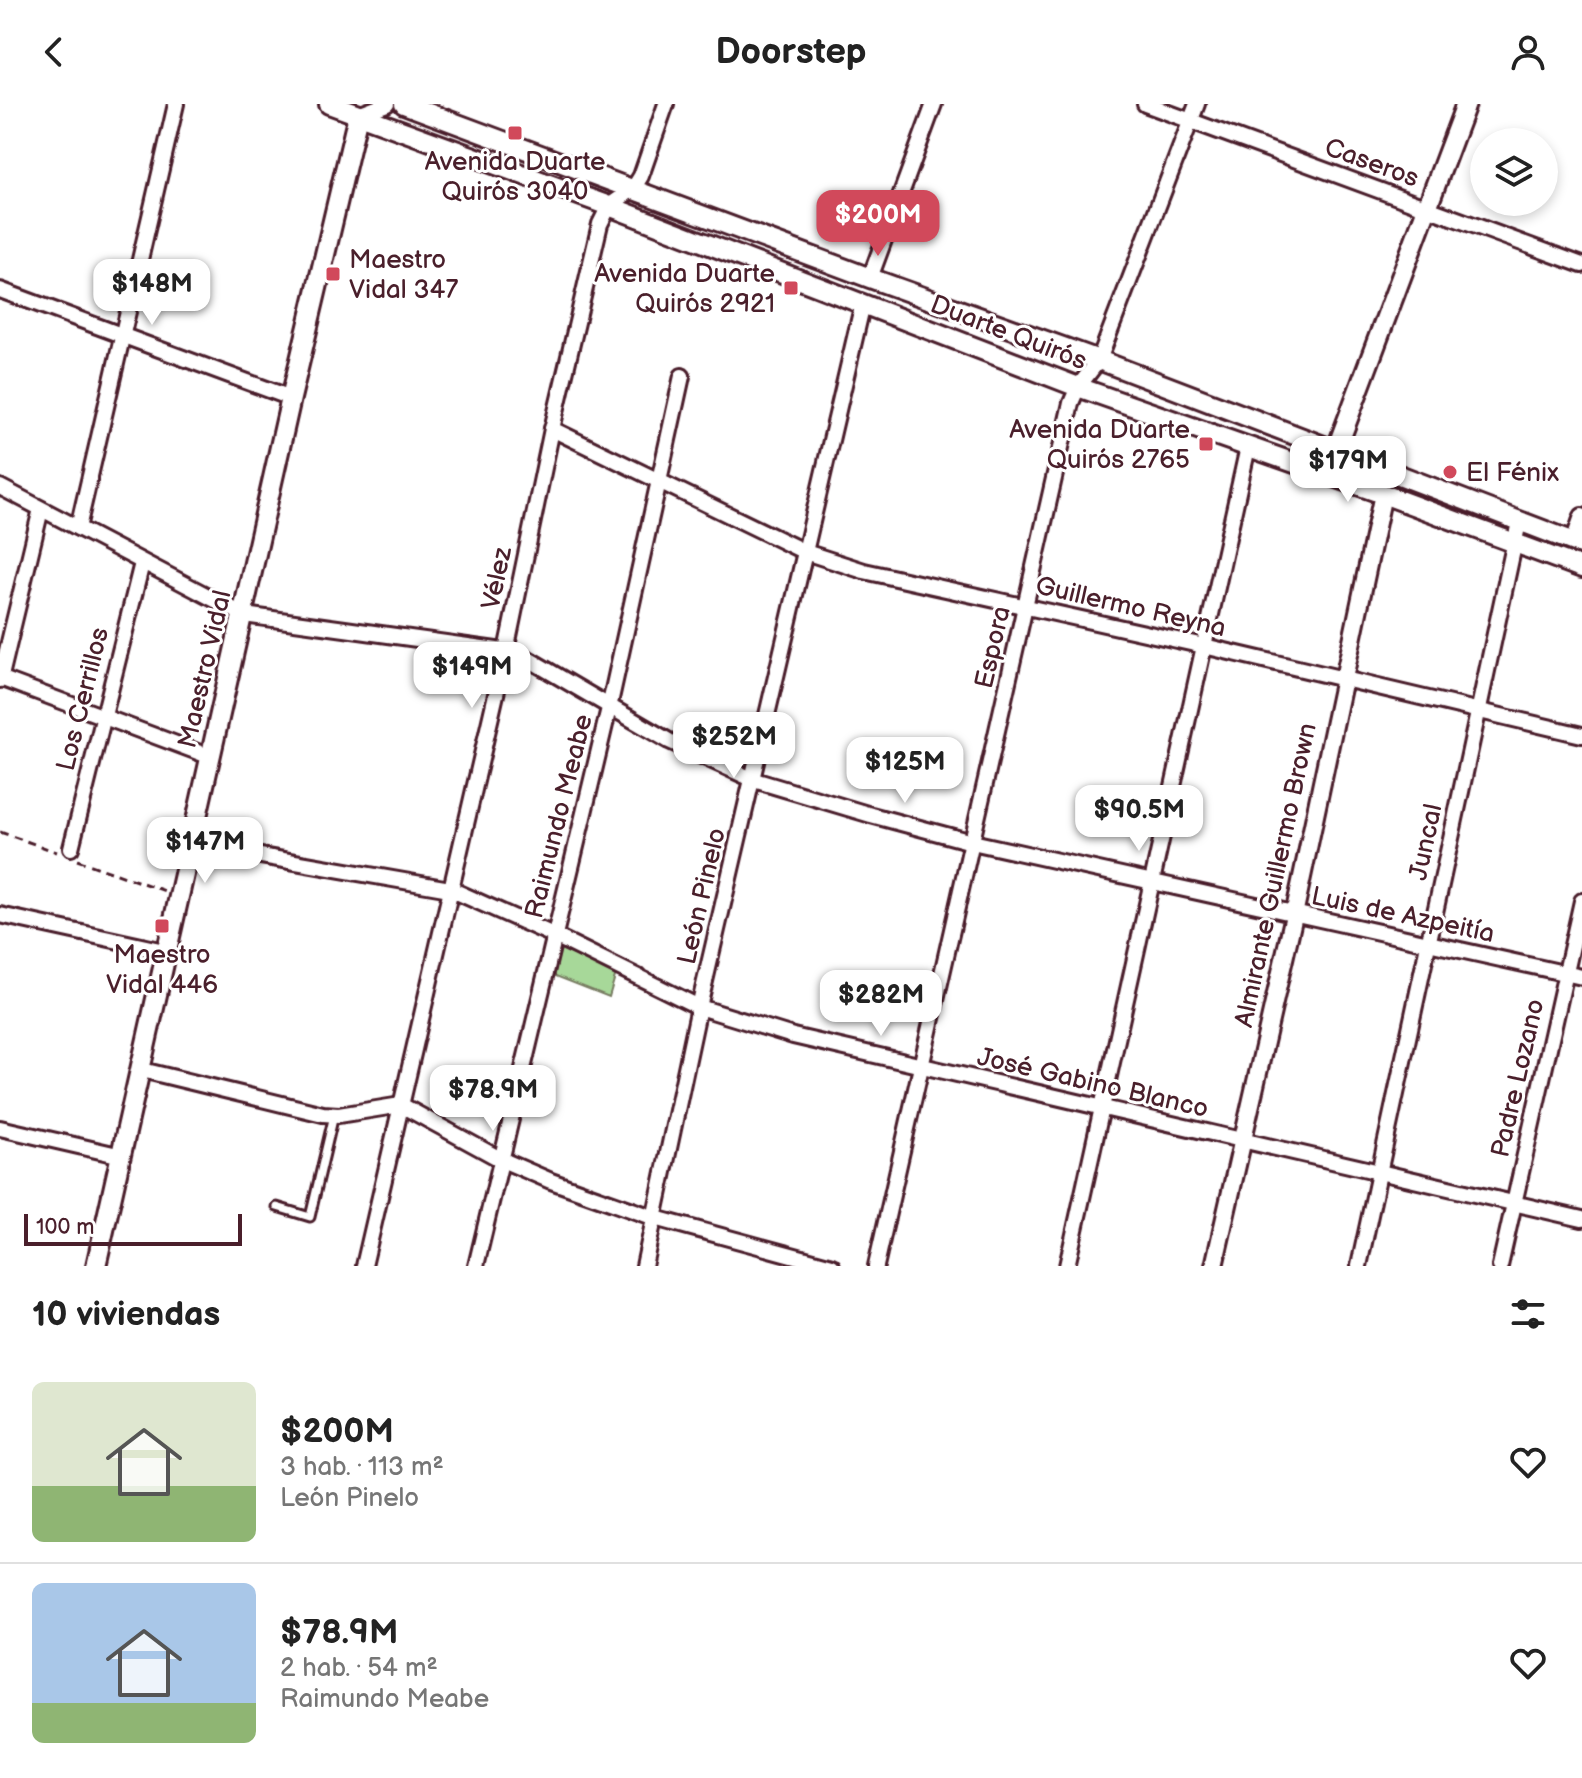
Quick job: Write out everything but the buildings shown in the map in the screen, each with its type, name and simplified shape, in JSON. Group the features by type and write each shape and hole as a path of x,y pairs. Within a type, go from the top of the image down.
{"main road":[{"name":"Duarte Quirós","path":"329,104 609,206 1078,387 1582,568"},
{"name":"Duarte Quirós","path":"404,104 1099,360 1577,544"},
{"path":"1327,475 1466,104"},
{"name":"Maestro Vidal","path":"96,1266 291,398 358,115"}],"street":[{"path":"78,528 176,104"},
{"path":"358,115 387,104"},
{"path":"609,206 633,189 641,176 666,104"},
{"path":"870,278 934,104"},
{"name":"Caseros","path":"1145,104 1582,265"},
{"name":"Espora","path":"876,1266 1071,403 1078,387 1099,360 1197,104"},
{"name":"Vélez","path":"364,1266 506,651 552,429 600,224 609,206"},
{"path":"0,290 291,398"},
{"name":"León Pinelo","path":"644,1266 699,1007 863,303"},
{"name":"Raimundo Meabe","path":"476,1266 609,708 682,376"},
{"name":"Guillermo Reyna","path":"552,429 805,552 896,580 1204,646 1582,735"},
{"path":"1067,1266 1248,447"},
{"name":"Luis de Azpeitía","path":"0,487 244,615 506,651 524,657 676,745 754,780 972,842 1582,977"},
{"name":"Almirante Guillermo Brown","path":"1214,1266 1294,915 1383,494"},
{"path":"41,509 0,679 211,757"},
{"path":"1577,544 1582,516"},
{"name":"Juncal","path":"1359,1266 1519,522"},
{"name":"Los Cerrillos","path":"64,850 142,563"},
{"name":"José Gabino Blanco","path":"192,844 450,889 553,935 699,1007 793,1036 1582,1219"},
{"name":"Padre Lozano","path":"1500,1266 1582,901"},
{"path":"0,915 169,952"},
{"path":"142,1070 310,1112 334,1115 401,1105 500,1159 551,1181 655,1218 832,1266"},
{"path":"0,1128 122,1156"}],"lane":[{"path":"277,1207 310,1217 334,1115"}],"path":[{"path":"0,832 64,850 80,850 77,860 181,897"}],"green space":[{"path":"560,949 616,973 609,997 553,975"}],"place":[{"name":"Avenida Duarte Quirós 3040","path":"515,133"},
{"name":"Maestro Vidal 347","path":"333,274"},
{"name":"Avenida Duarte Quirós 2921","path":"791,288"},
{"name":"Avenida Duarte Quirós 2765","path":"1206,444"},
{"name":"El Fénix","path":"1450,472"},
{"name":"Maestro Vidal 446","path":"162,926"}]}
